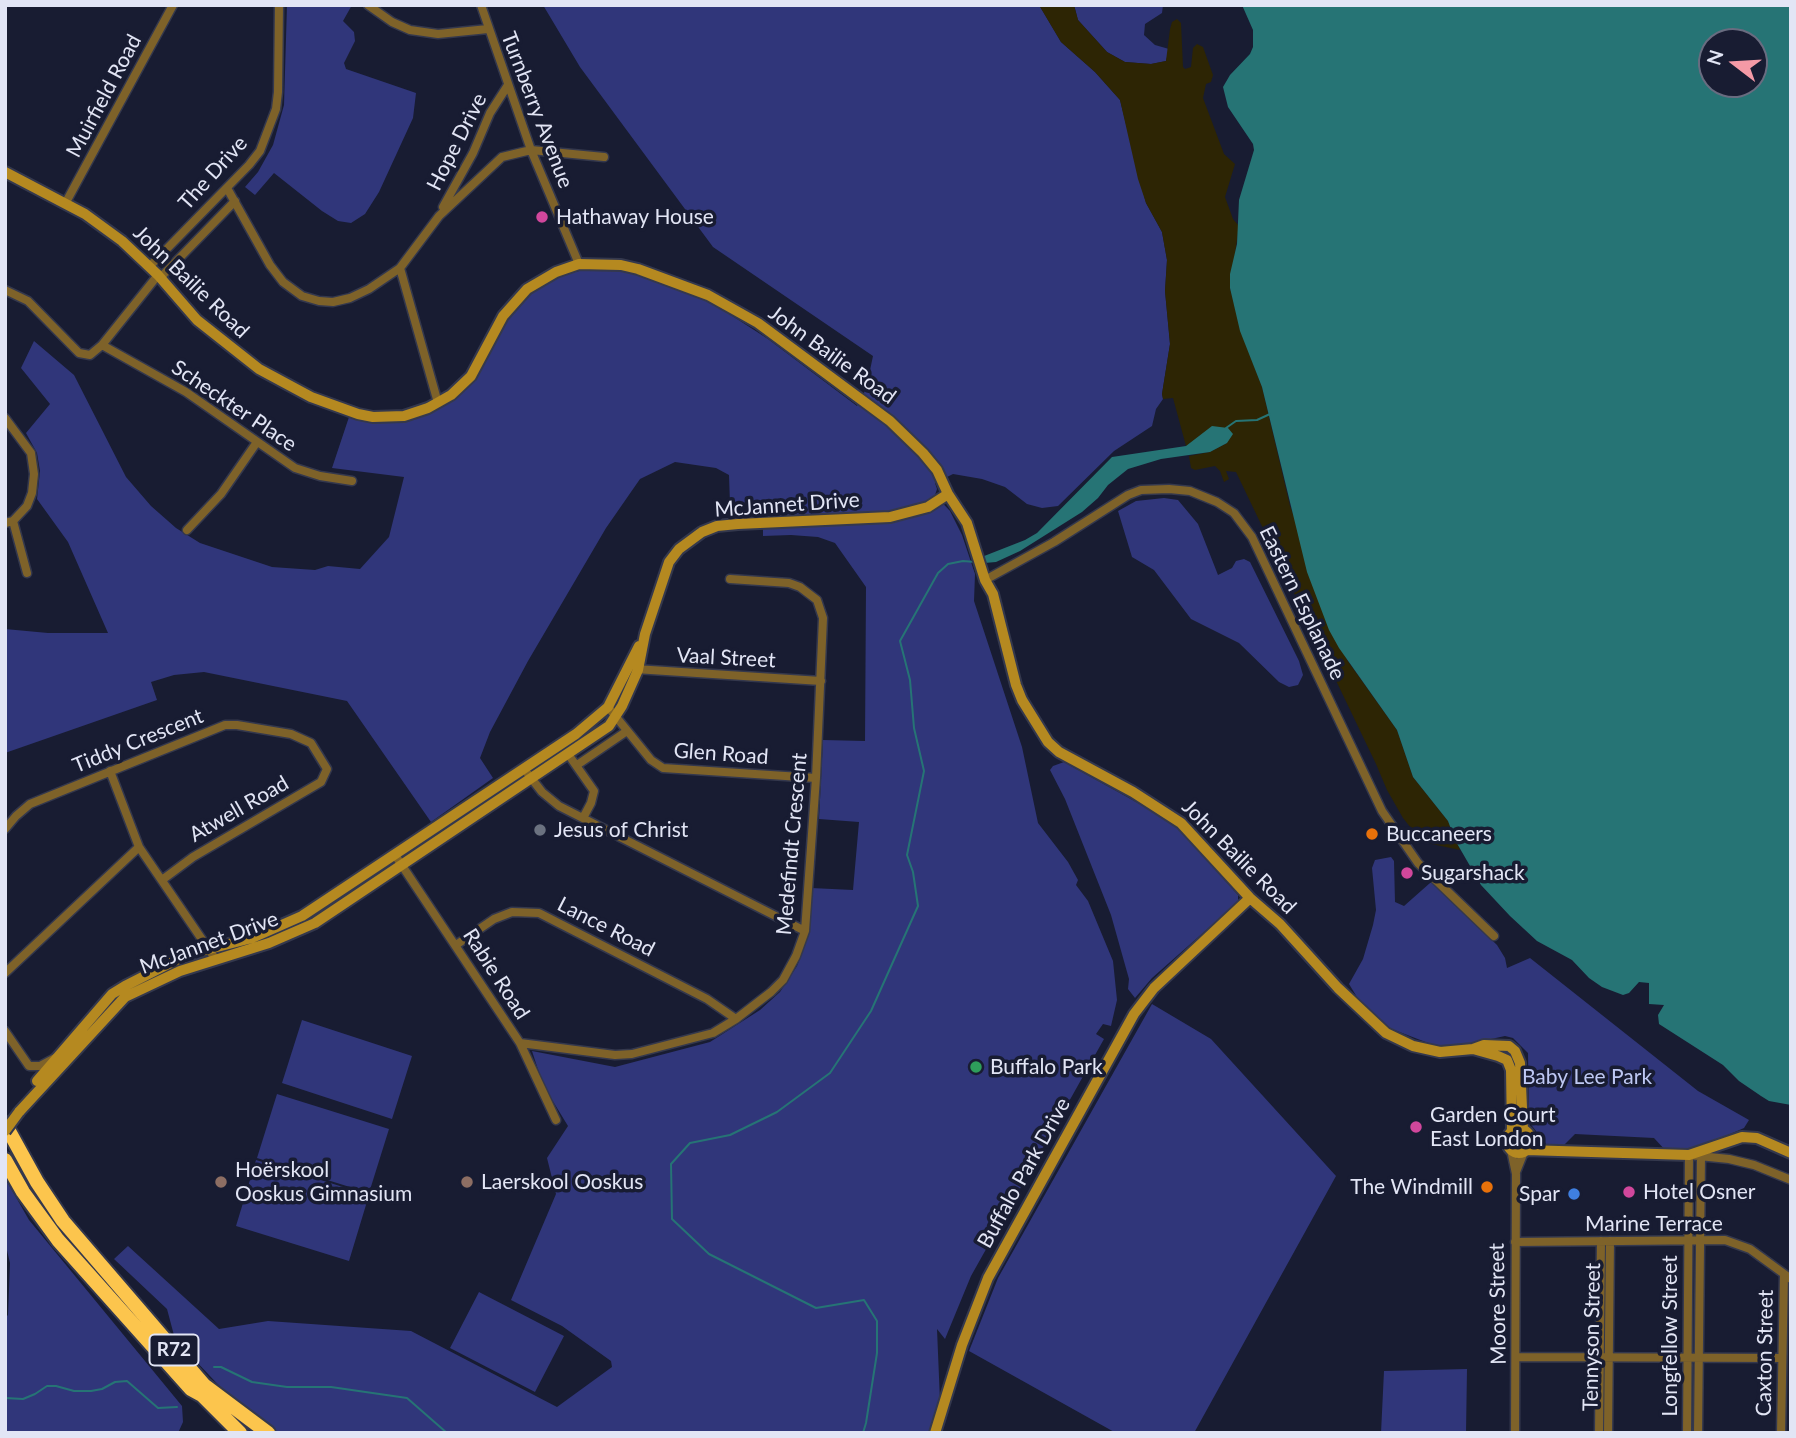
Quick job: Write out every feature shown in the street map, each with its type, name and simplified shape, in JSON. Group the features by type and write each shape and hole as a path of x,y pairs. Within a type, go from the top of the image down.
{"highway":[{"name":"R72","path":"5,1124 37,1182 92,1255 204,1385 268,1433"},
{"name":"R72","path":"5,1160 38,1214 58,1240 191,1389 202,1395 240,1433"},
{"path":"191,1389 197,1400 226,1433"}],"street":[{"name":"Muirfield Road","path":"65,204 173,5"},
{"name":"The Drive","path":"156,273 260,151 276,109 280,60 279,5"},
{"path":"368,5 392,22 410,30 438,34 488,29"},
{"name":"Turnberry Avenue","path":"481,5 531,150 579,264"},
{"name":"Hope Drive","path":"227,188 270,265 283,282 302,296 319,301 333,302 350,298 400,268 439,216 473,153 490,113 508,85"},
{"name":"Hope Drive","path":"439,216 495,162 509,153 531,150"},
{"path":"531,150 604,157"},
{"name":"John Bailie Road","path":"5,172 85,214 122,241 156,273 197,320 259,369 304,394 349,412 373,417 417,413 438,403 462,386 471,376 503,316 527,289 556,272 579,264 621,265 638,269 708,295 758,323 890,421 937,470 948,494 967,523 977,548 993,594 1022,700 1048,742 1059,752 1133,792 1181,823 1338,988 1387,1033 1413,1046 1440,1052 1473,1049 1484,1045 1509,1046 1521,1063 1521,1133"},
{"name":"The Drive","path":"156,273 235,201"},
{"path":"400,268 438,403"},
{"path":"5,290 33,305 79,353 94,354 156,273"},
{"name":"Scheckter Place","path":"103,345 186,392 283,461 306,472 352,481"},
{"path":"5,418 31,453 34,467 30,500 23,512 9,522 27,573"},
{"path":"187,530 221,494 257,442"},
{"name":"Eastern Esplanade","path":"985,576 1055,542 1128,495 1141,490 1190,491 1217,502 1234,513 1252,537 1382,811 1418,863 1494,936"},
{"name":"McJannet Drive","path":"19,1112 60,1060 135,986 186,955 252,938 302,916 528,773 568,754 601,732 617,716 669,562 679,549 702,532 738,524 890,517 928,507 948,494"},
{"name":"Medefindt Crescent","path":"520,1043 615,1055 632,1054 713,1033 736,1019 783,980 796,956 805,932 816,778 823,618 817,600 800,587 789,583 730,579"},
{"name":"McJannet Drive","path":"135,986 269,943 315,923 402,865 594,721 608,707 633,669"},
{"name":"Vaal Street","path":"633,669 821,681"},
{"name":"Glen Road","path":"608,707 651,760 663,768 816,778"},
{"name":"Tiddy Crescent","path":"5,829 30,804 231,724 299,736 310,743 326,765"},
{"path":"577,765 627,731"},
{"path":"568,754 594,791 583,818"},
{"name":"Atwell Road","path":"162,880 193,857 321,782 326,775 326,765"},
{"path":"110,771 139,847 216,960"},
{"path":"528,773 550,800 805,932"},
{"path":"5,973 139,847"},
{"name":"Rabie Road","path":"395,855 520,1043 556,1120"},
{"name":"Buffalo Park Drive","path":"935,1433 962,1345 988,1278 1133,1014 1154,988 1250,898"},
{"name":"Lance Road","path":"456,945 494,919 512,912 539,913 696,993 736,1019"},
{"path":"5,1031 29,1066 60,1060"},
{"name":"John Bailie Road","path":"1473,1049 1507,1060 1521,1133"},
{"path":"5,1131 30,1091 44,1073 60,1060"},
{"path":"1521,1133 1507,1140 1511,1150 1722,1157 1755,1165 1791,1180"},
{"path":"1521,1133 1531,1142 1525,1151"},
{"path":"1521,1133 1554,1152"},
{"path":"1695,1155 1742,1137 1756,1138 1791,1153"},
{"name":"Moore Street","path":"1511,1150 1515,1174 1515,1433"},
{"name":"Moore Street","path":"1515,1174 1525,1151"},
{"name":"Longfellow Street","path":"1695,1155 1699,1240 1698,1433"},
{"name":"Longfellow Street","path":"1687,1433 1688,1241 1695,1155"},
{"name":"Marine Terrace","path":"1515,1242 1725,1240 1742,1245 1787,1276"},
{"name":"Tennyson Street","path":"1599,1433 1604,1357 1606,1241"},
{"name":"Caxton Street","path":"1781,1433 1787,1276"},
{"path":"1516,1357 1782,1358"},
{"name":"Tennyson Street","path":"1604,1357 1608,1433"},
{"path":"1782,1413 1791,1416"}],"green space":[{"path":"287,5 352,5 343,21 354,32 355,41 344,63 346,69 416,93 413,118 379,192 365,214 351,223 338,221 322,211 274,173 255,195 245,187 258,172 273,145 284,105"},
{"path":"543,5 1039,5 1061,42 1095,72 1120,100 1146,203 1162,232 1167,260 1165,291 1170,344 1163,399 1156,409 1152,426 1114,451 1058,506 1042,508 1027,504 1005,487 982,479 953,474 935,483 935,495 950,511 962,535 975,574 974,601 1022,747 1038,823 1068,862 1078,880 1076,885 1088,901 1113,961 1117,1000 1111,1026 1103,1024 1096,1034 1104,1039 971,1276 945,1339 937,1329 940,1401 929,1433 279,1433 243,1411 175,1339 167,1309 114,1259 128,1246 219,1329 268,1321 411,1331 557,1407 612,1367 611,1361 562,1326 511,1300 556,1194 547,1158 568,1126 543,1085 532,1051 615,1067 710,1042 760,1010 780,992 797,966 809,934 811,888 853,890 859,822 819,819 823,740 865,741 866,587 835,543 818,537 763,536 763,518 757,507 730,504 729,475 716,468 675,462 640,479 606,528 490,732 480,758 493,778 431,822 347,701 204,672 174,675 151,682 157,700 5,753 5,629 48,633 108,633 68,542 37,499 40,471 37,453 26,433 50,404 21,368 34,341 74,375 126,477 151,506 176,528 200,543 272,567 315,570 328,566 360,569 389,537 404,477 332,468 349,417 390,423 439,409 473,382 505,320 525,296 543,283 564,274 589,269 616,269 692,294 720,308 768,339 857,406 866,389 873,356 713,247 580,67"},
{"path":"1074,5 1163,5 1162,13 1145,24 1144,35 1155,45 1169,49 1166,61 1151,64 1125,62 1107,52 1078,20"},
{"path":"1164,498 1178,500 1198,524 1218,575 1232,568 1236,561 1244,559 1250,562 1299,661 1303,675 1298,685 1289,687 1279,682 1239,643 1191,619 1154,570 1132,557 1118,511 1136,501"},
{"path":"1064,762 1179,829 1238,895 1238,902 1152,978 1135,998 1128,989 1129,979 1111,915 1065,799 1050,770"},
{"name":"Baby Lee Park","path":"1391,857 1394,861 1395,902 1404,906 1433,883 1497,945 1505,958 1507,968 1530,958 1698,1091 1749,1120 1744,1128 1691,1151 1666,1151 1654,1138 1575,1134 1561,1148 1546,1144 1529,1122 1528,1053 1513,1038 1505,1036 1463,1045 1436,1046 1389,1028 1363,1007 1349,984 1363,959 1376,910 1372,868 1375,860"},
{"path":"1152,1004 1211,1039 1336,1176 1194,1433 1116,1433 969,1351 998,1278"},
{"path":"302,1020 412,1056 392,1119 282,1083"},
{"path":"277,1094 389,1129 369,1193 257,1158"},
{"path":"256,1160 369,1195 349,1261 236,1226"},
{"path":"5,1178 29,1220 182,1406 183,1422 178,1433 5,1433 5,1318 8,1315 10,1263 5,1242"},
{"path":"479,1292 564,1336 535,1392 450,1348"},
{"path":"1467,1369 1466,1433 1381,1433 1384,1371"}],"sand":[{"path":"1039,5 1074,5 1078,20 1107,52 1125,62 1151,64 1166,61 1170,29 1172,22 1177,19 1181,23 1185,69 1191,67 1193,48 1197,44 1203,47 1213,75 1211,82 1206,84 1203,98 1224,154 1235,164 1225,197 1233,219 1239,226 1230,288 1241,331 1262,387 1290,506 1347,660 1397,730 1413,777 1448,821 1460,850 1422,842 1403,818 1387,790 1236,472 1226,471 1229,479 1224,482 1215,466 1195,470 1191,468 1189,456 1210,452 1227,443 1200,435 1186,446 1173,398 1163,399 1170,344 1165,291 1167,260 1162,232 1146,203 1138,179 1120,100 1095,72 1061,42"}],"shaded area":[{"path":"1242,5 1791,5 1791,1105 1769,1101 1739,1081 1723,1065 1659,1024 1658,1015 1664,1005 1649,1004 1649,983 1639,982 1629,993 1623,995 1602,987 1572,960 1537,941 1510,916 1481,885 1455,840 1448,821 1413,777 1397,730 1329,630 1307,572 1262,387 1240,331 1230,288 1230,274 1237,244 1239,200 1254,150 1253,144 1228,107 1223,87 1253,47 1253,30"},
{"path":"1212,426 1228,428 1233,434 1227,443 1210,452 1161,459 1128,469 1082,512 1020,551 996,562 973,564 974,560 1037,533 1112,457 1186,446"}],"waterway":[{"path":"1226,428 1236,421 1257,420 1270,414"},
{"path":"863,1433 877,1353 877,1321 864,1300 816,1308 709,1254 672,1219 671,1164 690,1143 730,1135 777,1112 830,1073 871,1011 918,906 913,872 907,855 924,771 914,728 910,680 900,641 938,573 948,564 975,562"},
{"path":"214,1367 221,1367 252,1382 287,1387 331,1387 407,1398 447,1433"},
{"path":"5,1398 23,1399 47,1386 91,1391 115,1382 127,1381 158,1408 177,1407"}],"place":[{"name":"Hathaway House","path":"542,217"},
{"name":"Jesus of Christ","path":"540,830"},
{"name":"Buccaneers","path":"1372,834"},
{"name":"Sugarshack","path":"1407,873"},
{"name":"Buffalo Park","path":"976,1067"},
{"name":"Garden Court East London","path":"1416,1127"},
{"name":"Hoërskool Ooskus Gimnasium","path":"221,1182"},
{"name":"Laerskool Ooskus","path":"467,1182"},
{"name":"The Windmill","path":"1487,1187"},
{"name":"Hotel Osner","path":"1629,1192"},
{"name":"Spar","path":"1574,1194"}]}
